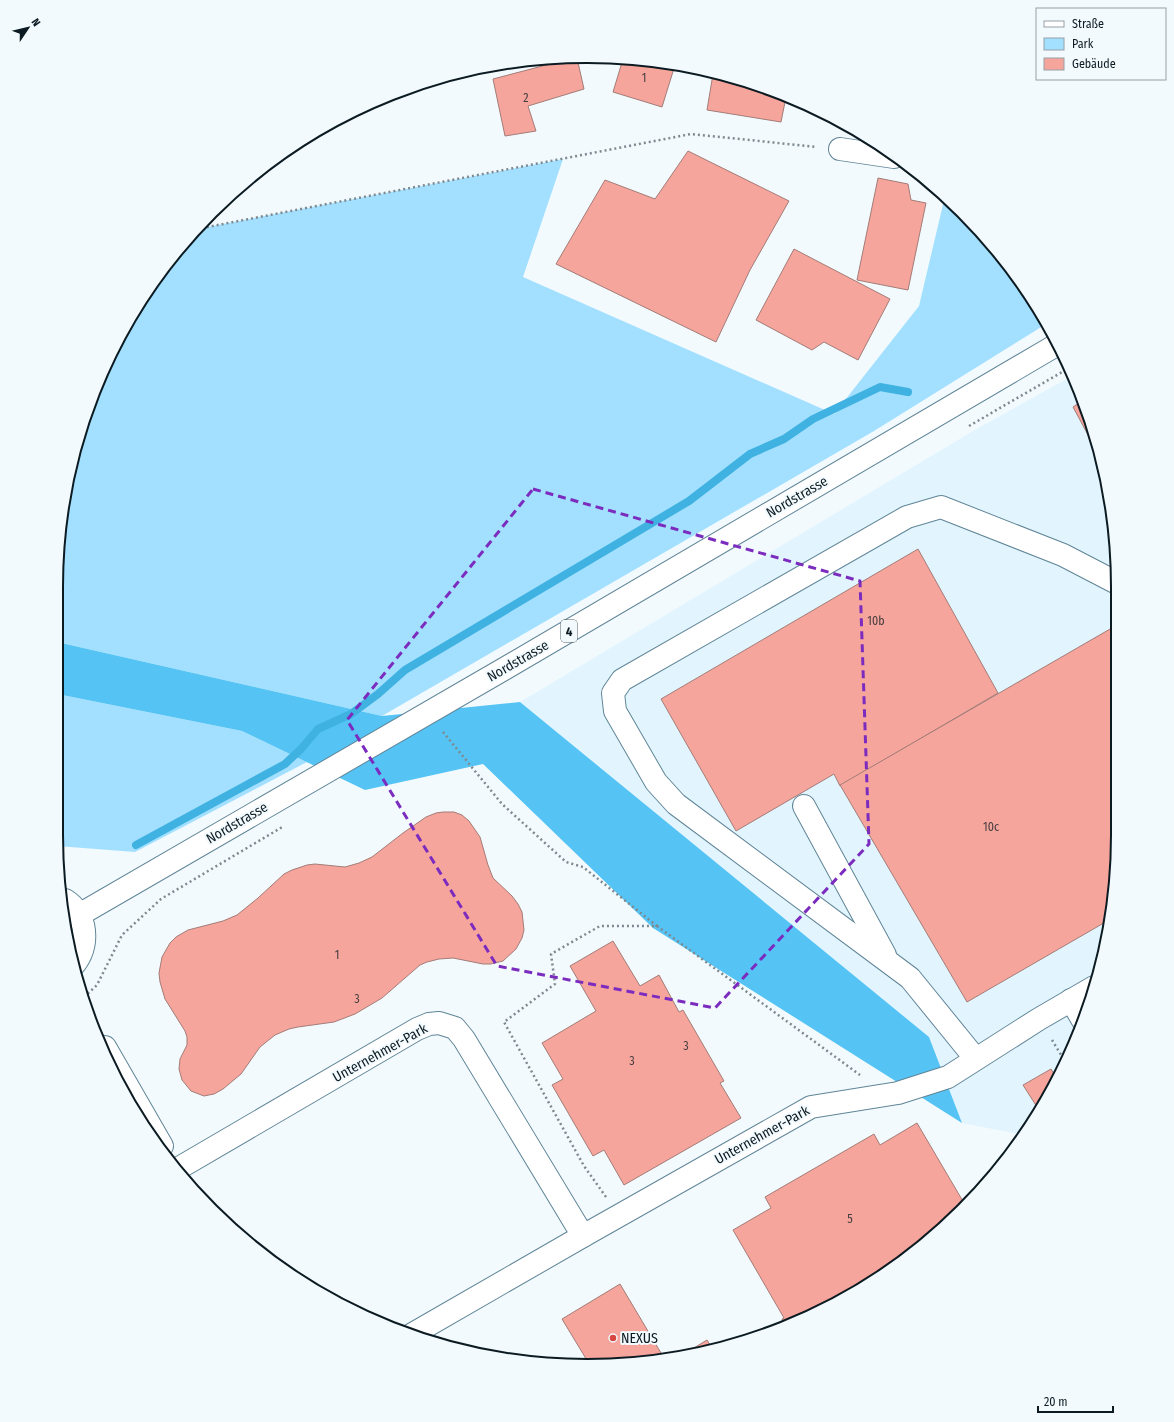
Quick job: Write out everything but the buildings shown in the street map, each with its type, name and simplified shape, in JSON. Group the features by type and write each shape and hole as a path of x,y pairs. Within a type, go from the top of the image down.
{"main road":[{"path":"840,149 884,156"},
{"name":"Nordstrasse","path":"79,960 84,944 84,929 72,907 497,673 1053,347"},
{"path":"975,1058 910,978 676,804 656,782 615,711 613,692 622,680 907,517 941,507 1063,555 1111,580"},
{"path":"804,806 889,962"},
{"name":"Unternehmer-Park","path":"418,1331 810,1107 898,1093 948,1077 975,1058 1087,991"},
{"path":"1071,1000 1079,1014"},
{"name":"Unternehmer-Park","path":"182,1166 417,1029 430,1024 439,1023 455,1028 464,1039 583,1236"},
{"path":"123,1078 144,1115"}],"path":[{"path":"206,227 692,134 840,149"},
{"path":"967,428 1064,371"},
{"path":"437,736 450,728"},
{"path":"443,732 502,804 566,862 583,867 657,926 888,1094"},
{"path":"88,993 97,985 122,935 161,899 290,823"},
{"path":"619,1215 584,1166 504,1022 555,984 552,954 600,926 657,926"}],"highlighted area":[{"path":"533,489 860,581 869,844 715,1008 497,966 347,720"}],"shaded area":[{"path":"1068,378 1093,451 1107,519 1110,553 1111,835 1107,903 1093,971 1071,1036 1041,1097 1017,1134 962,1123 929,1037 520,702 973,431"},
{"path":"63,643 382,716 520,702 929,1037 962,1123 653,928 483,764 365,790 242,731 63,695"}],"green space":[{"path":"563,159 523,277 834,414 919,306 943,203 958,216 1003,268 1042,327 874,431 382,716 63,643 64,553 67,519 81,451 91,419 103,386 133,325 171,268 206,227"},
{"path":"63,695 242,731 307,762 135,852 63,846"}],"waterway":[{"path":"136,845 285,764 301,749 318,729 351,714 378,694 405,670 689,501 750,454 784,439 813,419 880,387 908,392"}],"place":[{"name":"NEXUS","path":"613,1338"}]}
